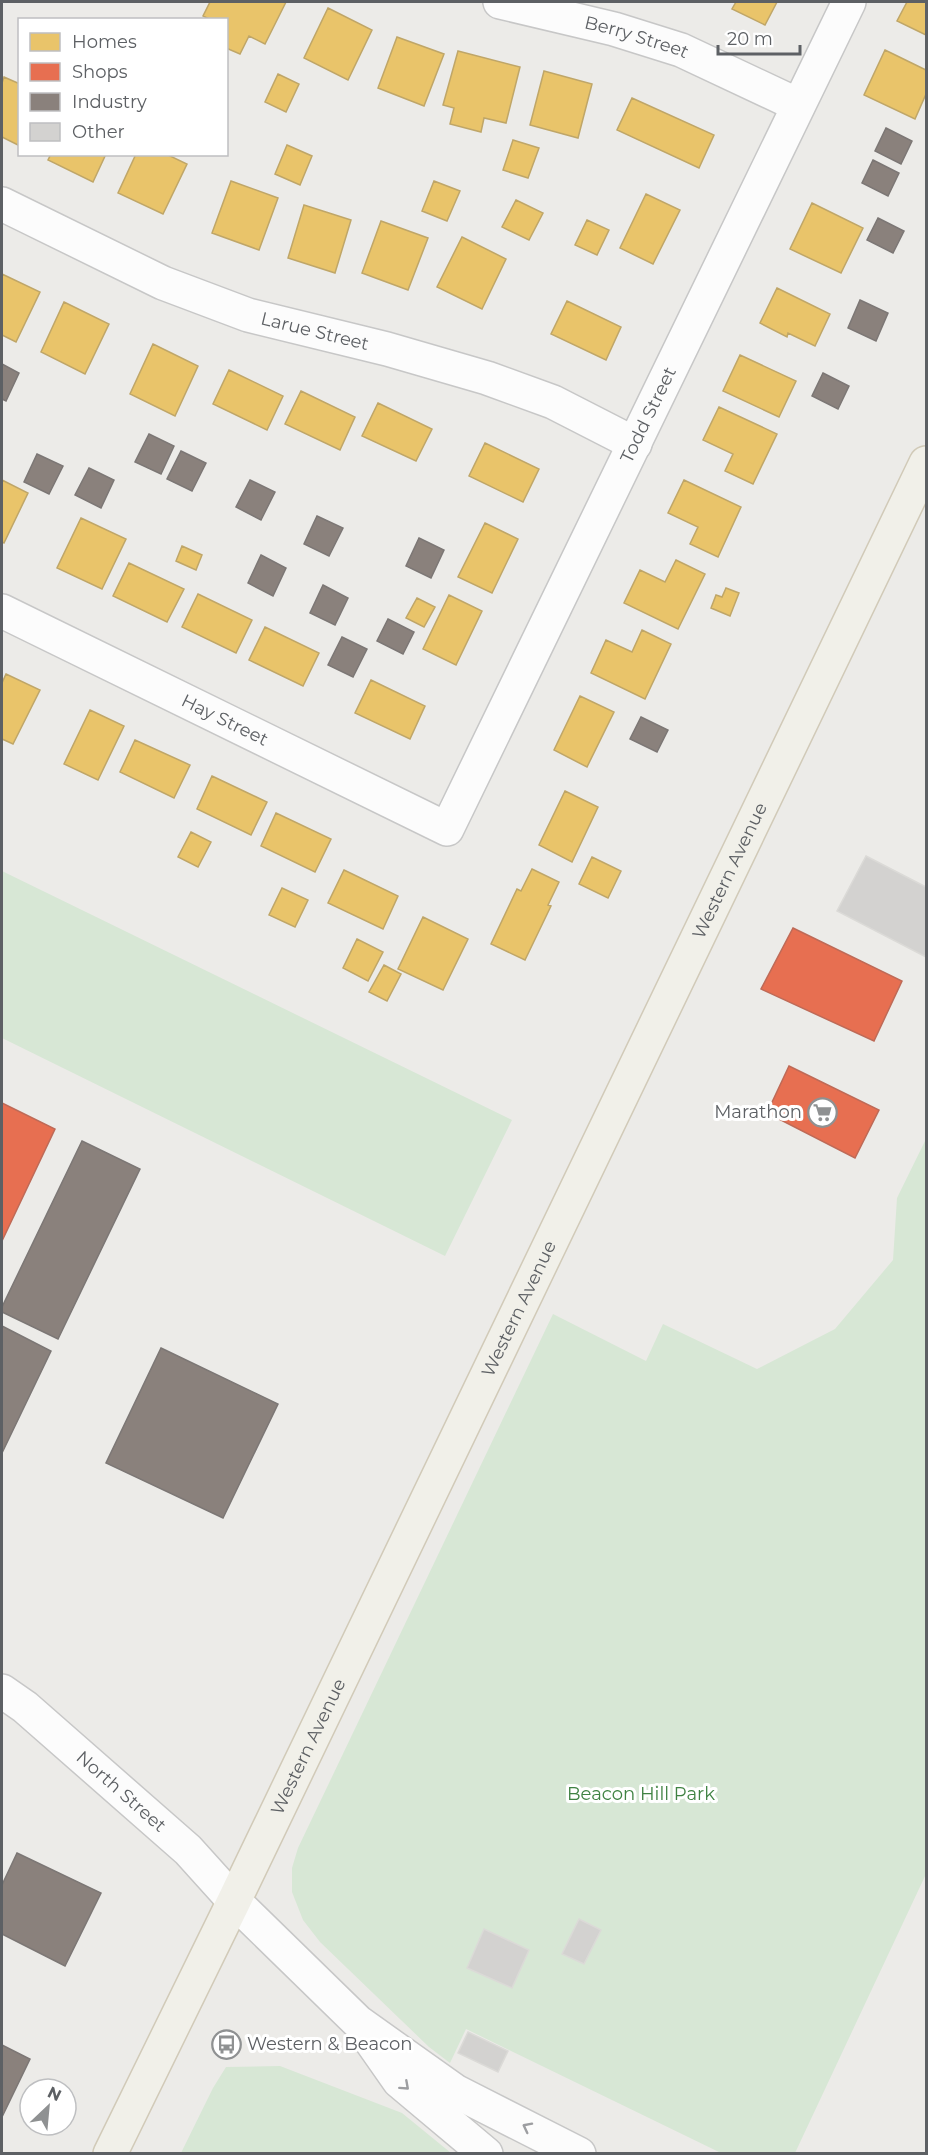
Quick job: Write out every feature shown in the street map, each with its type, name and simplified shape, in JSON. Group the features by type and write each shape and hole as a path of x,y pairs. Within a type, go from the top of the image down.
{"main road":[{"name":"Western Avenue","path":"110,2154 927,463"}],"street":[{"name":"Berry Street","path":"500,2 614,29 681,50 798,105"},
{"name":"Todd Street","path":"447,829 849,2"},
{"name":"Larue Street","path":"2,204 184,291 248,315 387,349 487,378 552,402 635,444"},
{"name":"Hay Street","path":"2,611 447,829"},
{"name":"North Street","path":"2,1691 25,1707 188,1850 234,1901 358,2022"},
{"path":"358,2022 399,2081 486,2154"},
{"path":"358,2022 454,2091 579,2154"}],"green space":[{"path":"2,871 512,1120 445,1256 2,1038"},
{"name":"Beacon Hill Park","path":"926,1139 926,1874 795,2153 721,2153 466,2029 450,2063 429,2047 320,1942 303,1920 292,1892 292,1868 298,1848 553,1314 646,1361 663,1324 757,1369 835,1329 893,1260 897,1198"},
{"path":"280,2066 402,2113 451,2153 181,2153 226,2067"}],"building: Homes":[{"path":"210,2 286,2 265,44 249,36 240,54 228,49 228,18 203,16"},
{"path":"736,2 777,2 765,25 732,9"},
{"path":"907,2 926,2 926,35 897,21"},
{"path":"328,8 372,30 348,80 304,58"},
{"path":"397,37 444,54 424,106 378,88"},
{"path":"885,50 926,70 926,94 915,119 864,95"},
{"path":"458,51 520,67 506,123 484,118 481,132 450,124 454,108 443,105"},
{"path":"544,71 592,84 578,138 530,125"},
{"path":"278,74 299,84 286,112 265,102"},
{"path":"4,77 18,83 18,145 2,137"},
{"path":"632,98 714,135 699,168 617,130"},
{"path":"513,140 539,148 528,178 503,170"},
{"path":"287,145 312,156 300,185 275,174"},
{"path":"50,156 105,156 93,182 48,160"},
{"path":"135,156 170,156 187,164 163,214 118,193"},
{"path":"231,181 278,198 259,250 212,233"},
{"path":"434,181 460,191 447,221 422,211"},
{"path":"646,194 680,210 653,264 620,248"},
{"path":"516,200 543,213 529,240 502,227"},
{"path":"812,203 863,228 841,273 790,249"},
{"path":"304,205 351,220 335,273 288,258"},
{"path":"587,220 609,230 597,255 575,245"},
{"path":"381,221 428,238 408,290 362,273"},
{"path":"462,237 506,259 482,309 437,287"},
{"path":"2,274 40,292 16,342 2,335"},
{"path":"777,288 830,314 815,346 788,333 787,337 760,323"},
{"path":"567,301 621,327 606,360 551,334"},
{"path":"64,302 109,324 85,374 41,352"},
{"path":"153,344 198,366 175,416 130,394"},
{"path":"740,355 796,381 779,417 723,391"},
{"path":"229,370 283,396 267,430 213,404"},
{"path":"301,391 355,417 340,450 285,424"},
{"path":"378,403 432,429 416,461 362,436"},
{"path":"719,407 777,434 753,484 725,471 733,454 703,440"},
{"path":"485,443 539,469 523,502 469,476"},
{"path":"2,480 28,493 4,543 2,542"},
{"path":"684,480 741,507 718,557 690,544 698,527 668,513"},
{"path":"81,518 126,539 102,589 57,568"},
{"path":"485,523 518,539 492,593 458,577"},
{"path":"182,546 202,555 196,570 176,561"},
{"path":"676,560 705,574 678,629 624,603 640,570 665,582"},
{"path":"129,563 184,589 167,622 113,596"},
{"path":"726,588 739,593 730,616 711,608 716,595 722,597"},
{"path":"198,594 252,620 236,653 182,627"},
{"path":"449,595 482,611 456,665 423,649"},
{"path":"417,598 435,607 424,627 406,618"},
{"path":"265,627 319,653 303,686 249,660"},
{"path":"642,630 671,644 645,699 591,673 606,640 632,652"},
{"path":"6,674 40,690 13,744 2,739 2,683"},
{"path":"371,680 425,706 410,739 355,713"},
{"path":"580,696 614,712 587,767 554,750"},
{"path":"90,710 124,726 98,780 64,764"},
{"path":"135,740 190,765 174,798 120,772"},
{"path":"212,776 267,802 251,835 197,809"},
{"path":"565,791 598,807 572,862 539,845"},
{"path":"276,813 331,839 315,872 261,846"},
{"path":"191,832 211,842 198,867 178,857"},
{"path":"592,857 621,871 608,898 579,884"},
{"path":"532,869 559,882 548,905 551,906 525,960 491,944 517,889 521,891"},
{"path":"344,870 398,896 383,929 328,903"},
{"path":"282,888 308,900 295,927 269,915"},
{"path":"423,917 468,939 443,990 398,969"},
{"path":"357,939 383,952 368,981 343,968"},
{"path":"384,965 401,974 387,1001 369,992"}],"building: Shops":[{"path":"793,928 902,981 874,1041 761,989"},
{"name":"Marathon","path":"789,1066 879,1110 855,1158 767,1113"},
{"path":"2,1103 55,1129 2,1241"}],"building: Industry":[{"path":"886,128 912,141 901,164 875,151"},
{"path":"873,160 899,173 888,196 862,183"},
{"path":"878,218 904,231 893,253 867,240"},
{"path":"860,300 888,313 876,341 848,328"},
{"path":"2,364 19,373 6,401 2,399"},
{"path":"823,373 849,386 838,409 812,396"},
{"path":"149,434 174,446 161,474 135,462"},
{"path":"181,451 206,463 192,491 167,479"},
{"path":"37,454 63,466 49,494 24,482"},
{"path":"89,468 114,480 101,508 75,495"},
{"path":"250,480 275,492 261,520 236,507"},
{"path":"317,516 343,528 329,556 304,544"},
{"path":"419,538 444,550 431,578 406,566"},
{"path":"261,555 286,568 273,596 248,583"},
{"path":"323,585 348,598 335,625 310,613"},
{"path":"388,619 414,632 403,654 377,641"},
{"path":"342,637 367,649 353,677 328,665"},
{"path":"641,717 668,730 657,752 630,739"},
{"path":"82,1141 140,1169 58,1339 2,1312 2,1307"},
{"path":"2,1326 51,1351 2,1453"},
{"path":"161,1348 278,1404 223,1518 106,1463"},
{"path":"17,1853 101,1893 65,1966 2,1934 2,1885"},
{"path":"2,2045 30,2059 21,2077 18,2077 18,2084 2,2117"}],"building: Other":[{"path":"866,856 926,887 926,957 837,911"},
{"path":"579,1919 601,1930 584,1964 562,1954"},
{"path":"484,1929 529,1950 512,1988 467,1968"},
{"path":"468,2032 508,2051 498,2072 458,2053"}],"place":[{"name":"Marathon","path":"823,1112"},
{"name":"Western & Beacon","path":"226,2044"}]}
